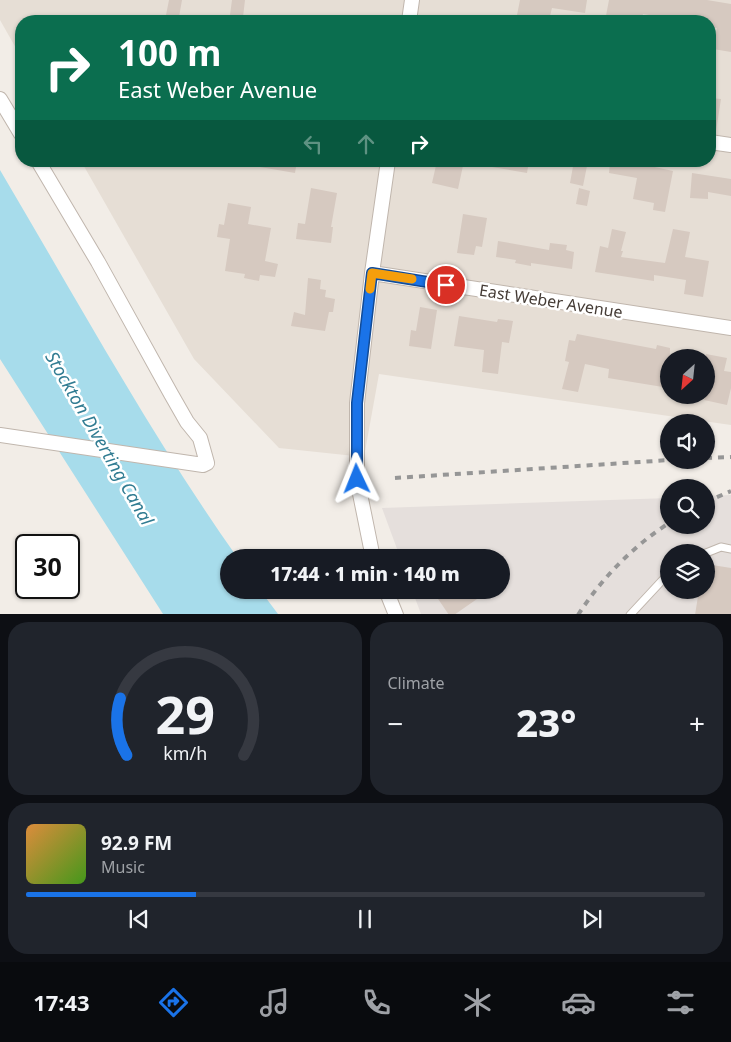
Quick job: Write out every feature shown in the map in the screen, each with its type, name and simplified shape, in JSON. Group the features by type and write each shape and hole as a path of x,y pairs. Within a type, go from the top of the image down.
{"street":[{"path":"410,15 412,0"},
{"path":"0,99 15,124"},
{"path":"716,143 731,145"},
{"path":"0,435 183,462 207,463 200,438 171,394 98,262 42,167"},
{"path":"371,549 360,500 356,459 357,403 372,273 387,167"},
{"name":"East Weber Avenue","path":"372,273 731,328"},
{"path":"390,599 396,614"}],"lane":[{"path":"715,550 722,547 731,548"},
{"path":"630,614 660,583"}],"shaded area":[{"path":"0,0 731,0 731,425 715,423 715,414 660,415 379,374 364,457 279,448 194,359 84,167 716,167 716,15 15,15 15,46 0,20"},
{"path":"731,495 731,614 421,614 415,599 510,599 510,549 397,549 382,508 660,498 660,534 715,534 715,496"}],"water":[{"name":"Stockton Diverting Canal","path":"0,170 144,415 232,549 220,549 220,599 267,599 278,614 163,614 0,359"}],"building":[{"path":"169,0 182,0 179,15 166,15"},
{"path":"232,0 245,0 243,15 230,15"},
{"path":"520,0 587,0 585,13 552,8 550,15 517,15"},
{"path":"609,0 707,0 731,4 731,52 716,50 716,15 606,15"},
{"path":"716,99 721,99 716,131"},
{"path":"260,167 296,167 295,173"},
{"path":"436,167 463,167 458,189 432,183"},
{"path":"492,167 528,167 527,173"},
{"path":"573,167 587,167 583,186 570,183"},
{"path":"610,167 655,167 673,171 665,212 653,210 654,203 633,199 637,178 609,173"},
{"path":"692,173 731,179 731,196 708,192 708,199 690,198"},
{"path":"311,188 337,193 331,227 333,227 331,243 296,239 298,223 305,224"},
{"path":"579,188 590,191 587,206 576,204"},
{"path":"228,203 251,207 248,224 271,228 265,261 278,264 275,277 260,275 259,281 244,278 245,274 225,271 230,239 217,237 219,224 224,225"},
{"path":"463,214 487,218 482,247 476,246 474,255 457,253"},
{"path":"612,229 626,232 621,257 665,263 673,229 690,232 685,257 709,261 703,297 684,294 686,280 654,275 654,281 595,272 600,246 608,248"},
{"path":"498,241 549,250 550,243 567,245 566,250 574,252 572,269 531,263 531,266 515,263 516,260 496,257"},
{"path":"308,278 321,280 320,289 326,290 325,297 335,299 333,312 329,312 325,331 291,326 294,312 305,315"},
{"path":"420,307 437,310 431,349 409,346 411,330 416,331"},
{"path":"459,316 497,322 498,319 513,321 509,343 502,342 498,374 482,372 484,350 454,346"},
{"path":"577,334 656,349 657,345 670,348 660,349 660,387 608,378 609,369 585,364 578,392 562,389 569,362 565,361 569,340 575,341"},
{"path":"715,356 727,358 724,371 731,372 731,388 727,405 715,402"},
{"path":"715,565 731,568 731,614 695,614 698,599 715,599"},
{"path":"438,599 477,599 455,614 448,614"}],"railway":[{"path":"715,458 731,457"},
{"path":"395,478 660,461"},
{"path":"715,498 731,491"},
{"path":"579,614 597,588 619,564 660,529"}],"slow traffic":[{"path":"370,289 372,273 412,279"}],"route":[{"path":"357,479 357,403 372,273 446,285"}]}
